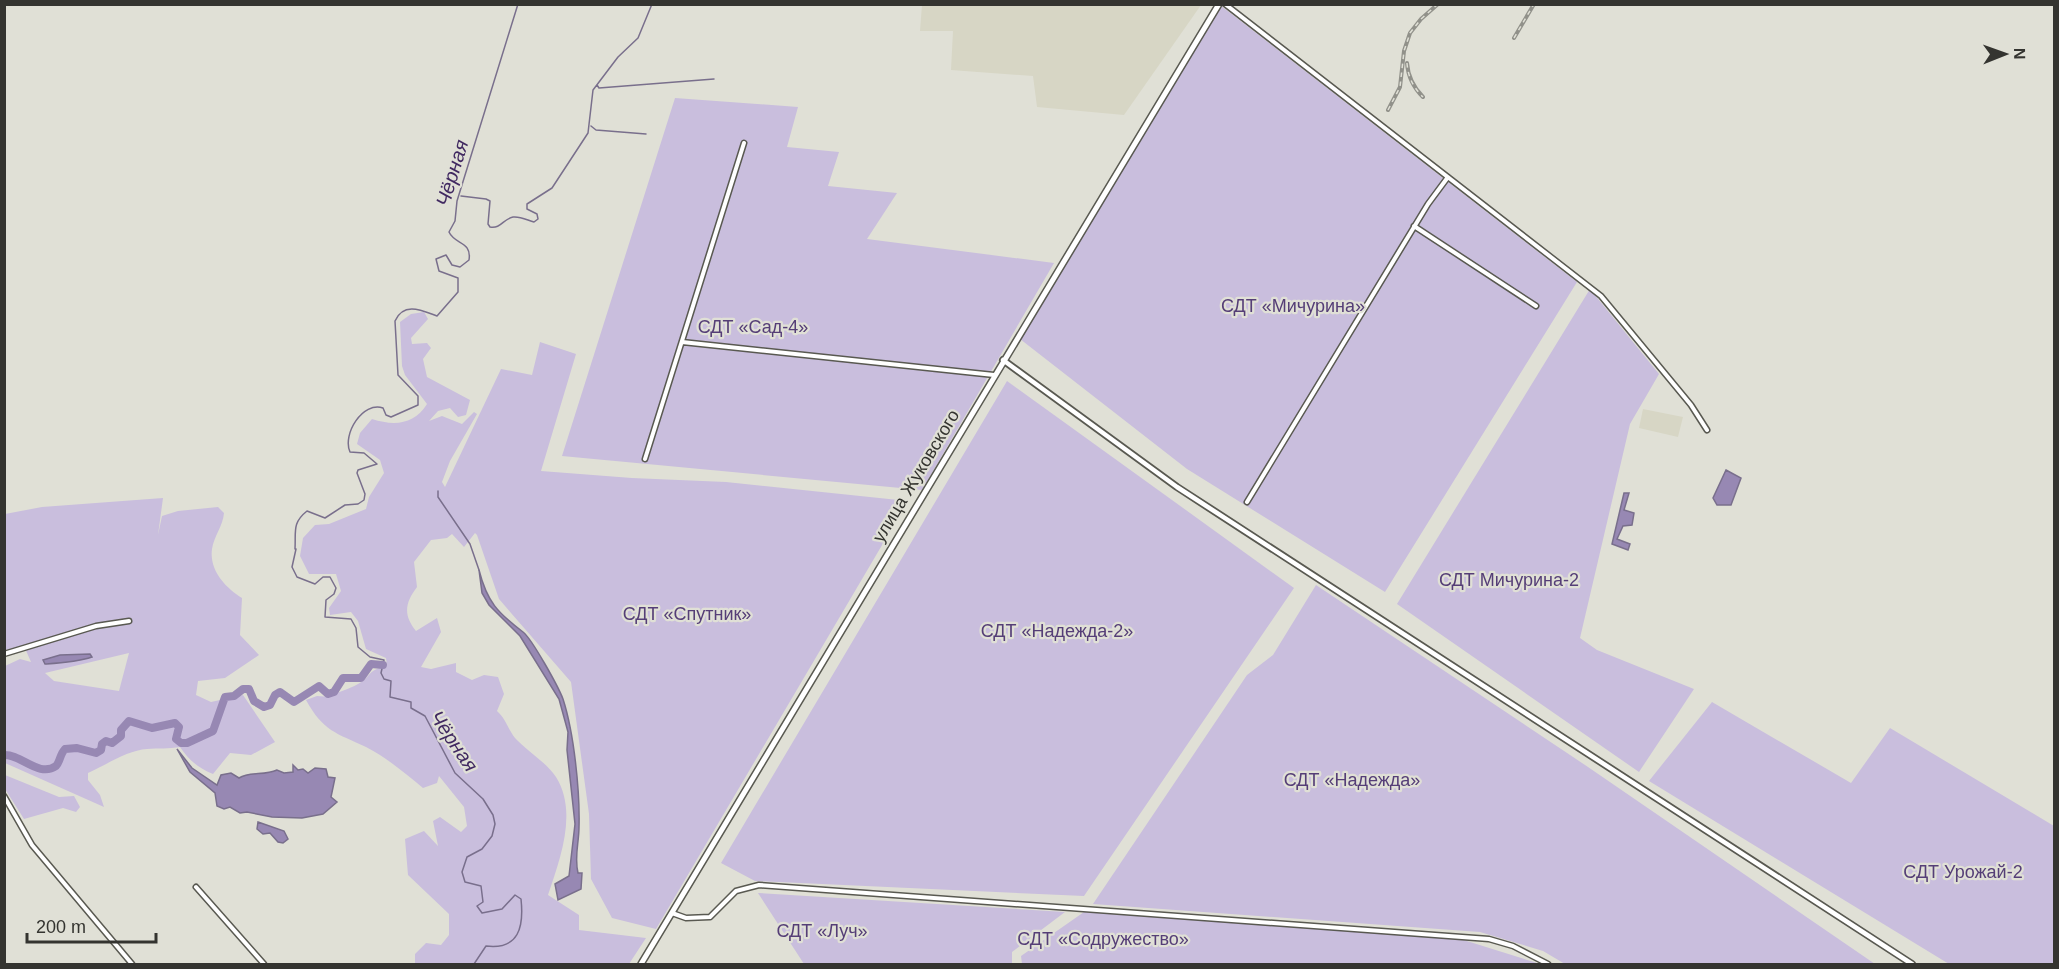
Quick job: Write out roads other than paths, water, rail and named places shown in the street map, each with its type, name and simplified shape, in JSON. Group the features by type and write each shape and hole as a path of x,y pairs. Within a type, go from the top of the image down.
{"main road":[{"name":"улица Жуковского","path":"641,964 1219,4"}],"street":[{"path":"1225,4 1601,296 1691,405 1707,430"},
{"path":"645,459 744,143"},
{"path":"1247,502 1414,226 1448,177"},
{"path":"1414,226 1536,306"},
{"path":"682,342 994,375"},
{"path":"1003,360 1177,487 1912,964"},
{"path":"4,654 96,626 129,621"},
{"path":"4,796 32,845 132,964"},
{"path":"672,913 686,918 710,917 736,891 759,885 1489,939 1513,946 1548,964"},
{"path":"196,887 264,964"}],"waterway":[{"name":"Чёрная","path":"295,549 297,524 307,511 325,518 345,505 358,504 364,500 365,494 358,470 377,464 364,453 350,452 349,437 356,421 368,409 383,408 386,415 391,417 418,405 418,396 398,375 395,321 403,311 409,309 437,316 458,292 458,278 439,271 436,259 446,255 452,265 460,267 469,260 466,246 449,232 455,221 457,201 518,4"},
{"path":"461,196 490,201 488,224 490,227 497,227 513,217 534,222 538,219 537,214 527,209 527,204 552,188 588,133 593,90 618,57 638,38 652,4"},
{"path":"597,85 599,88 714,79"},
{"path":"591,126 596,130 646,134"},
{"path":"438,491 438,497 470,544 479,570"},
{"name":"Чёрная","path":"296,549 292,567 297,577 315,584 323,577 330,577 336,588 334,594 326,600 325,617 351,619 356,628 358,647 370,657 384,660 381,673 384,679 391,681 390,697 411,702 411,708 425,716 455,773 483,799 493,815 495,824 492,836 482,849 467,857 462,872 465,882 481,886 483,902 477,906 482,913 502,909 515,895 521,899 520,927 517,935 506,944 486,946 474,964"},
{"path":"4,755 17,758 37,768 50,769 56,766 65,749 77,748 96,753 101,750 102,744 106,741 112,743 121,736 121,730 129,721 152,728 175,723 179,727 176,739 181,743 187,743 213,731 225,697 234,696 243,689 249,689 254,701 264,707 270,705 275,695 280,692 294,702 319,686 328,694 334,692 343,678 361,678 371,664 383,665"}],"railway":[{"path":"1388,110 1400,87 1404,51 1410,33 1421,19 1438,4"},
{"path":"1514,38 1534,4"},
{"path":"1407,63 1412,82 1423,97"}],"park label":[{"name":"СДТ «Мичурина»","path":"1293,306"},
{"name":"СДТ «Сад-4»","path":"753,327"},
{"name":"СДТ Мичурина-2","path":"1509,580"},
{"name":"СДТ «Спутник»","path":"687,614"},
{"name":"СДТ «Надежда-2»","path":"1057,631"},
{"name":"СДТ «Надежда»","path":"1352,780"},
{"name":"СДТ Урожай-2","path":"1963,872"},
{"name":"СДТ «Луч»","path":"822,931"},
{"name":"СДТ «Содружество»","path":"1103,939"}]}
